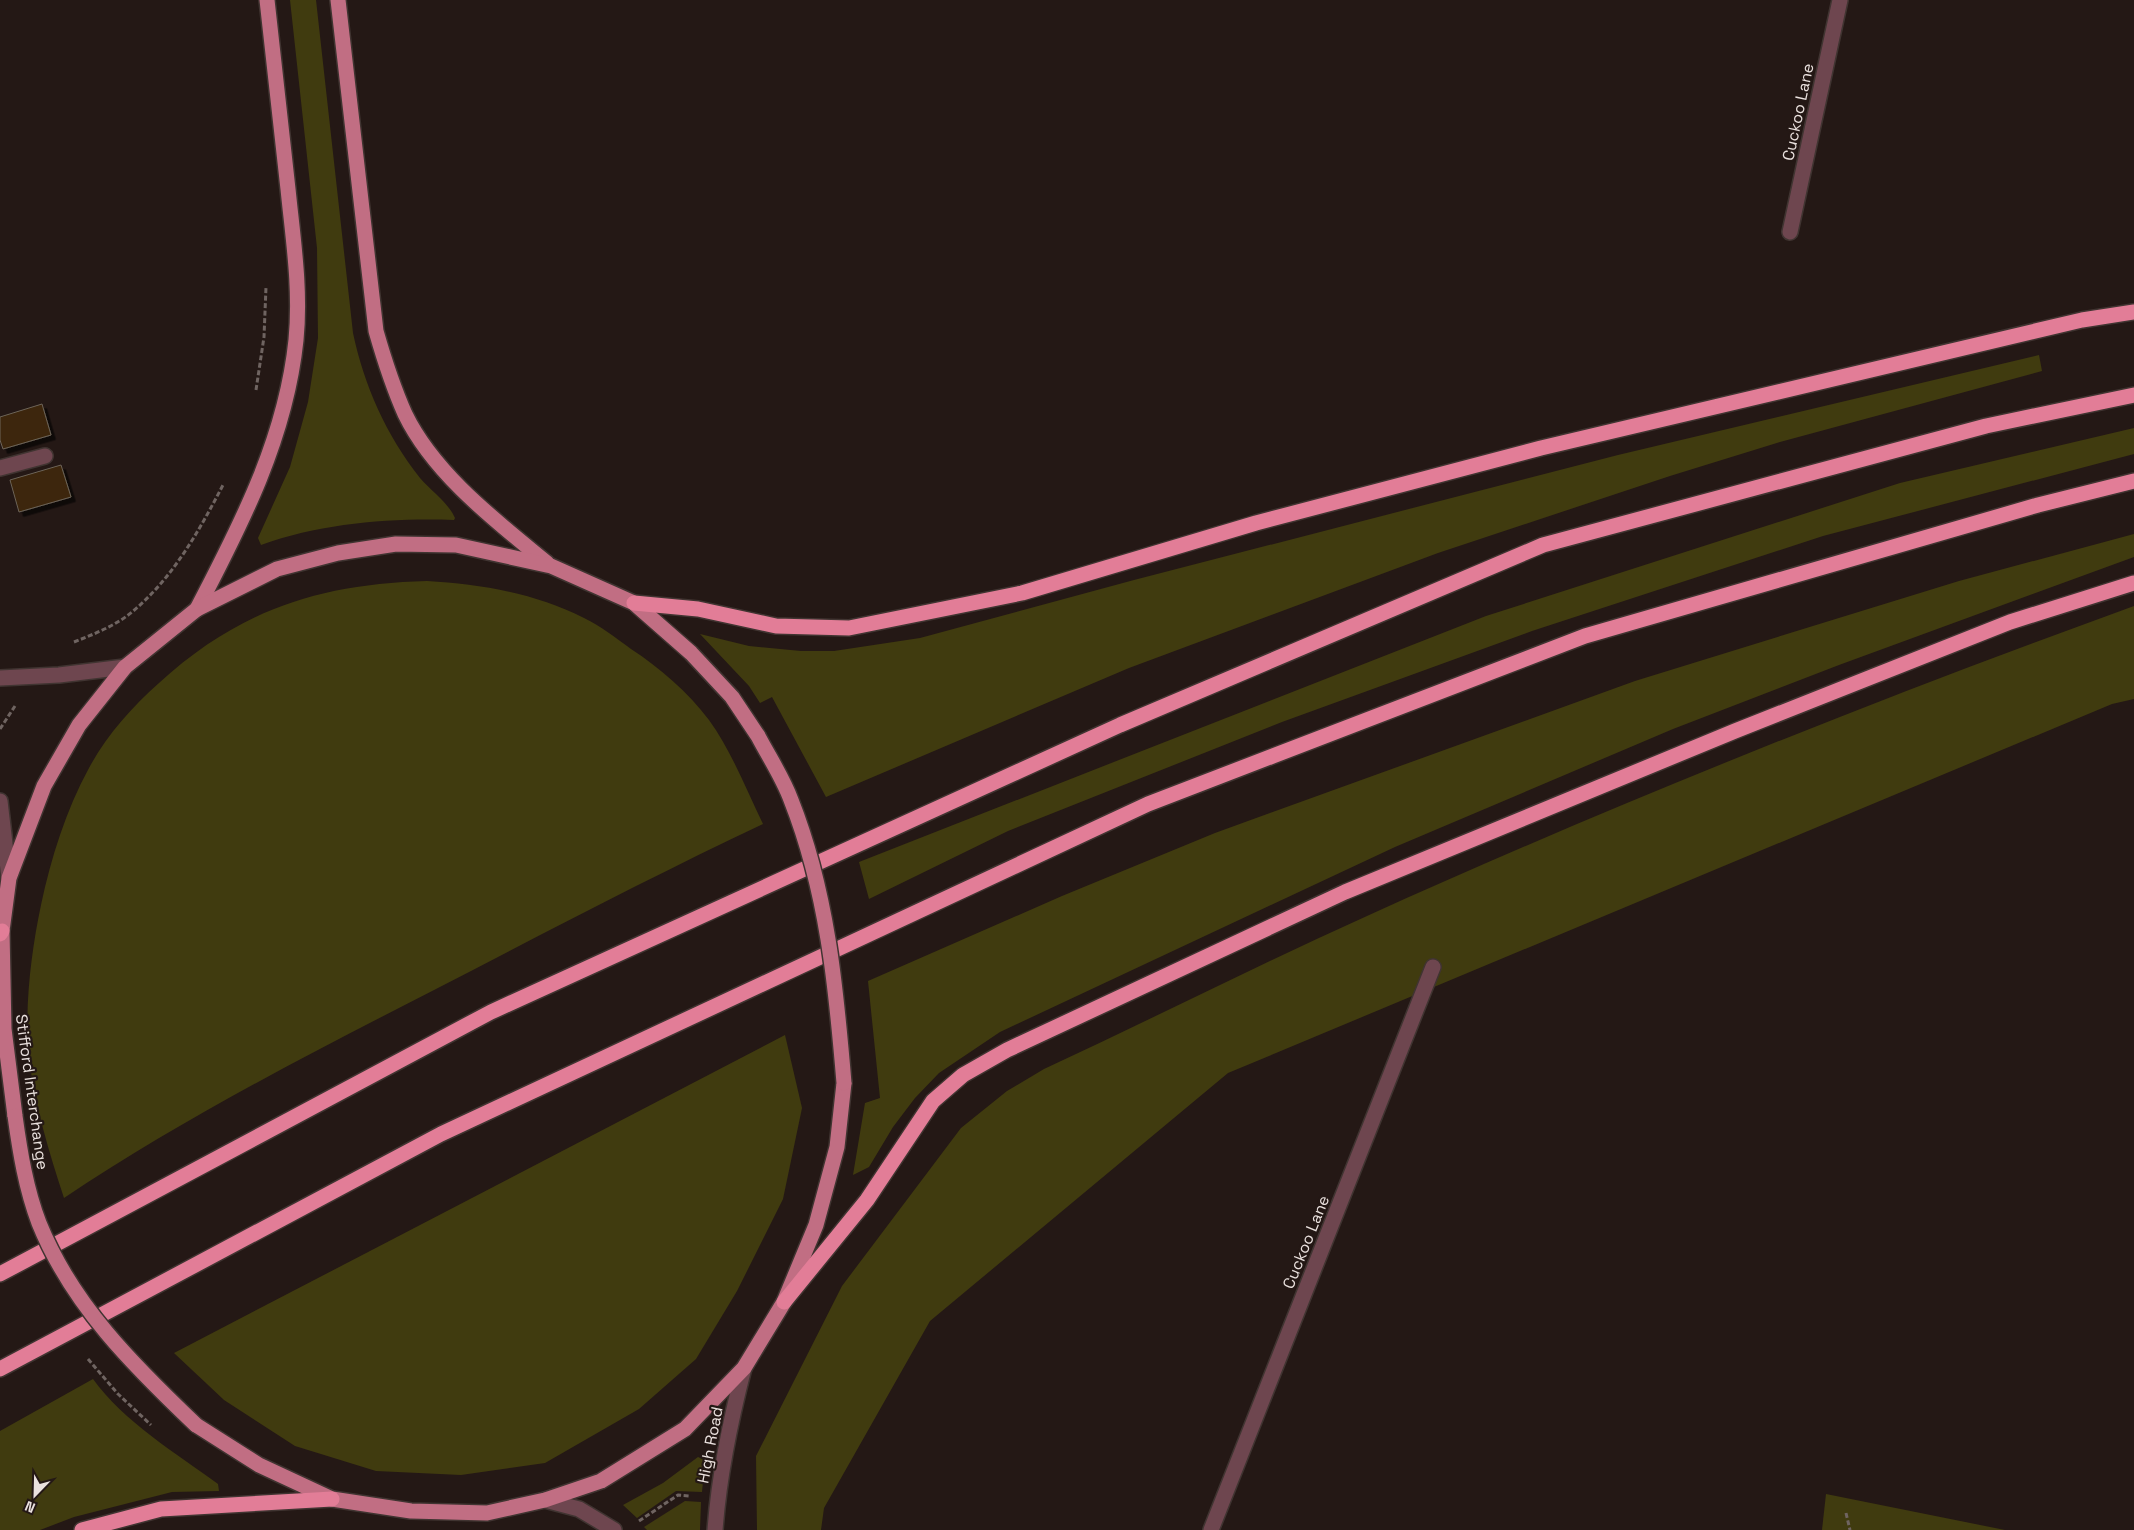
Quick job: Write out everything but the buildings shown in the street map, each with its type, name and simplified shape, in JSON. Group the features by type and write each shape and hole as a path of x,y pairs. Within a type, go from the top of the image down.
{"highway":[{"path":"634,603 698,609 776,626 849,628 1022,593 1256,523 1541,448 2082,320 2134,312"},
{"path":"0,1274 491,1012 1120,725 1543,545 1986,426 2134,395"},
{"path":"0,1370 441,1134 1148,804 1585,636 2038,505 2134,481"},
{"path":"784,1302 867,1200 933,1101 963,1075 1007,1050 1354,888 1735,731 2010,622 2134,583"},
{"path":"82,1530 162,1509 332,1499"}],"main road":[{"path":"197,609 254,495 273,446 287,392 296,340 298,280 267,0"},
{"path":"338,0 376,331 388,372 406,416 440,467 496,521 551,566"},
{"name":"Stifford Interchange","path":"396,544 456,545 551,566 634,603 690,654 732,697 758,736 791,799 820,889 837,995 844,1083 837,1147 816,1225 784,1302 744,1368 685,1430 601,1481 545,1500 487,1513 410,1511 332,1499 259,1465 196,1425 146,1378 104,1333 67,1278 39,1223 23,1169 14,1116 4,1029 1,933 9,878 44,786 79,725 125,667 197,609 277,569 338,553 396,544"}],"street":[{"name":"Cuckoo Lane","path":"1790,232 1840,0"},
{"path":"0,468 44,456"},
{"path":"0,678 59,675 125,667"},
{"path":"0,801 9,878"},
{"name":"Cuckoo Lane","path":"1211,1530 1433,966"},
{"name":"High Road","path":"715,1530 730,1422 744,1368"},
{"path":"545,1500 579,1509 614,1530"}],"path":[{"path":"255,394 264,337 266,281"},
{"path":"67,646 103,630 131,612 161,582 186,552 227,478"},
{"path":"634,1525 678,1495 718,1499"},
{"path":"1846,1513 1850,1530"}],"shaded area":[{"path":"290,0 316,0 353,333 363,372 378,409 397,445 420,478 444,502 455,518 454,520 381,521 332,527 261,545 258,538 290,467 308,402 318,338 317,248"},
{"path":"2039,355 2042,371 1780,442 1670,476 1438,553 1129,668 826,797 772,697 760,703 749,686 700,634 749,646 801,651 834,651 920,638 1134,580 1618,455"},
{"path":"2134,428 2134,454 1823,536 1532,631 1282,722 1008,831 869,899 859,862 1486,616 1900,483"},
{"path":"2134,534 2134,557 1839,665 1673,729 1395,847 1000,1032 939,1073 915,1098 893,1127 869,1167 853,1175 865,1103 880,1098 868,981 1062,896 1215,833 1635,681 1959,581"},
{"path":"427,581 487,587 546,602 590,621 642,656 683,690 709,720 732,758 763,824 599,905 247,1088 154,1141 64,1198 43,1129 29,1058 27,1020 29,981 37,923 55,852 66,817 96,756 120,722 159,683 189,658 219,637 250,619 316,595 388,583"},
{"path":"2134,606 2134,699 2112,704 1228,1073 930,1321 824,1508 821,1530 757,1530 756,1456 842,1286 961,1128 1007,1091 1044,1069 1367,916 1557,833 1844,715"},
{"path":"785,1035 802,1108 783,1199 737,1291 696,1359 639,1409 545,1463 461,1475 376,1471 295,1446 224,1400 174,1353"},
{"path":"93,1379 119,1409 168,1449 218,1484 219,1491 172,1492 74,1517 40,1530 0,1530 0,1431"},
{"path":"698,1457 705,1460 702,1492 676,1491 637,1518 623,1505 663,1483"},
{"path":"1826,1494 2005,1530 1822,1530"},
{"path":"685,1501 701,1502 700,1530 647,1530 644,1527"}]}
